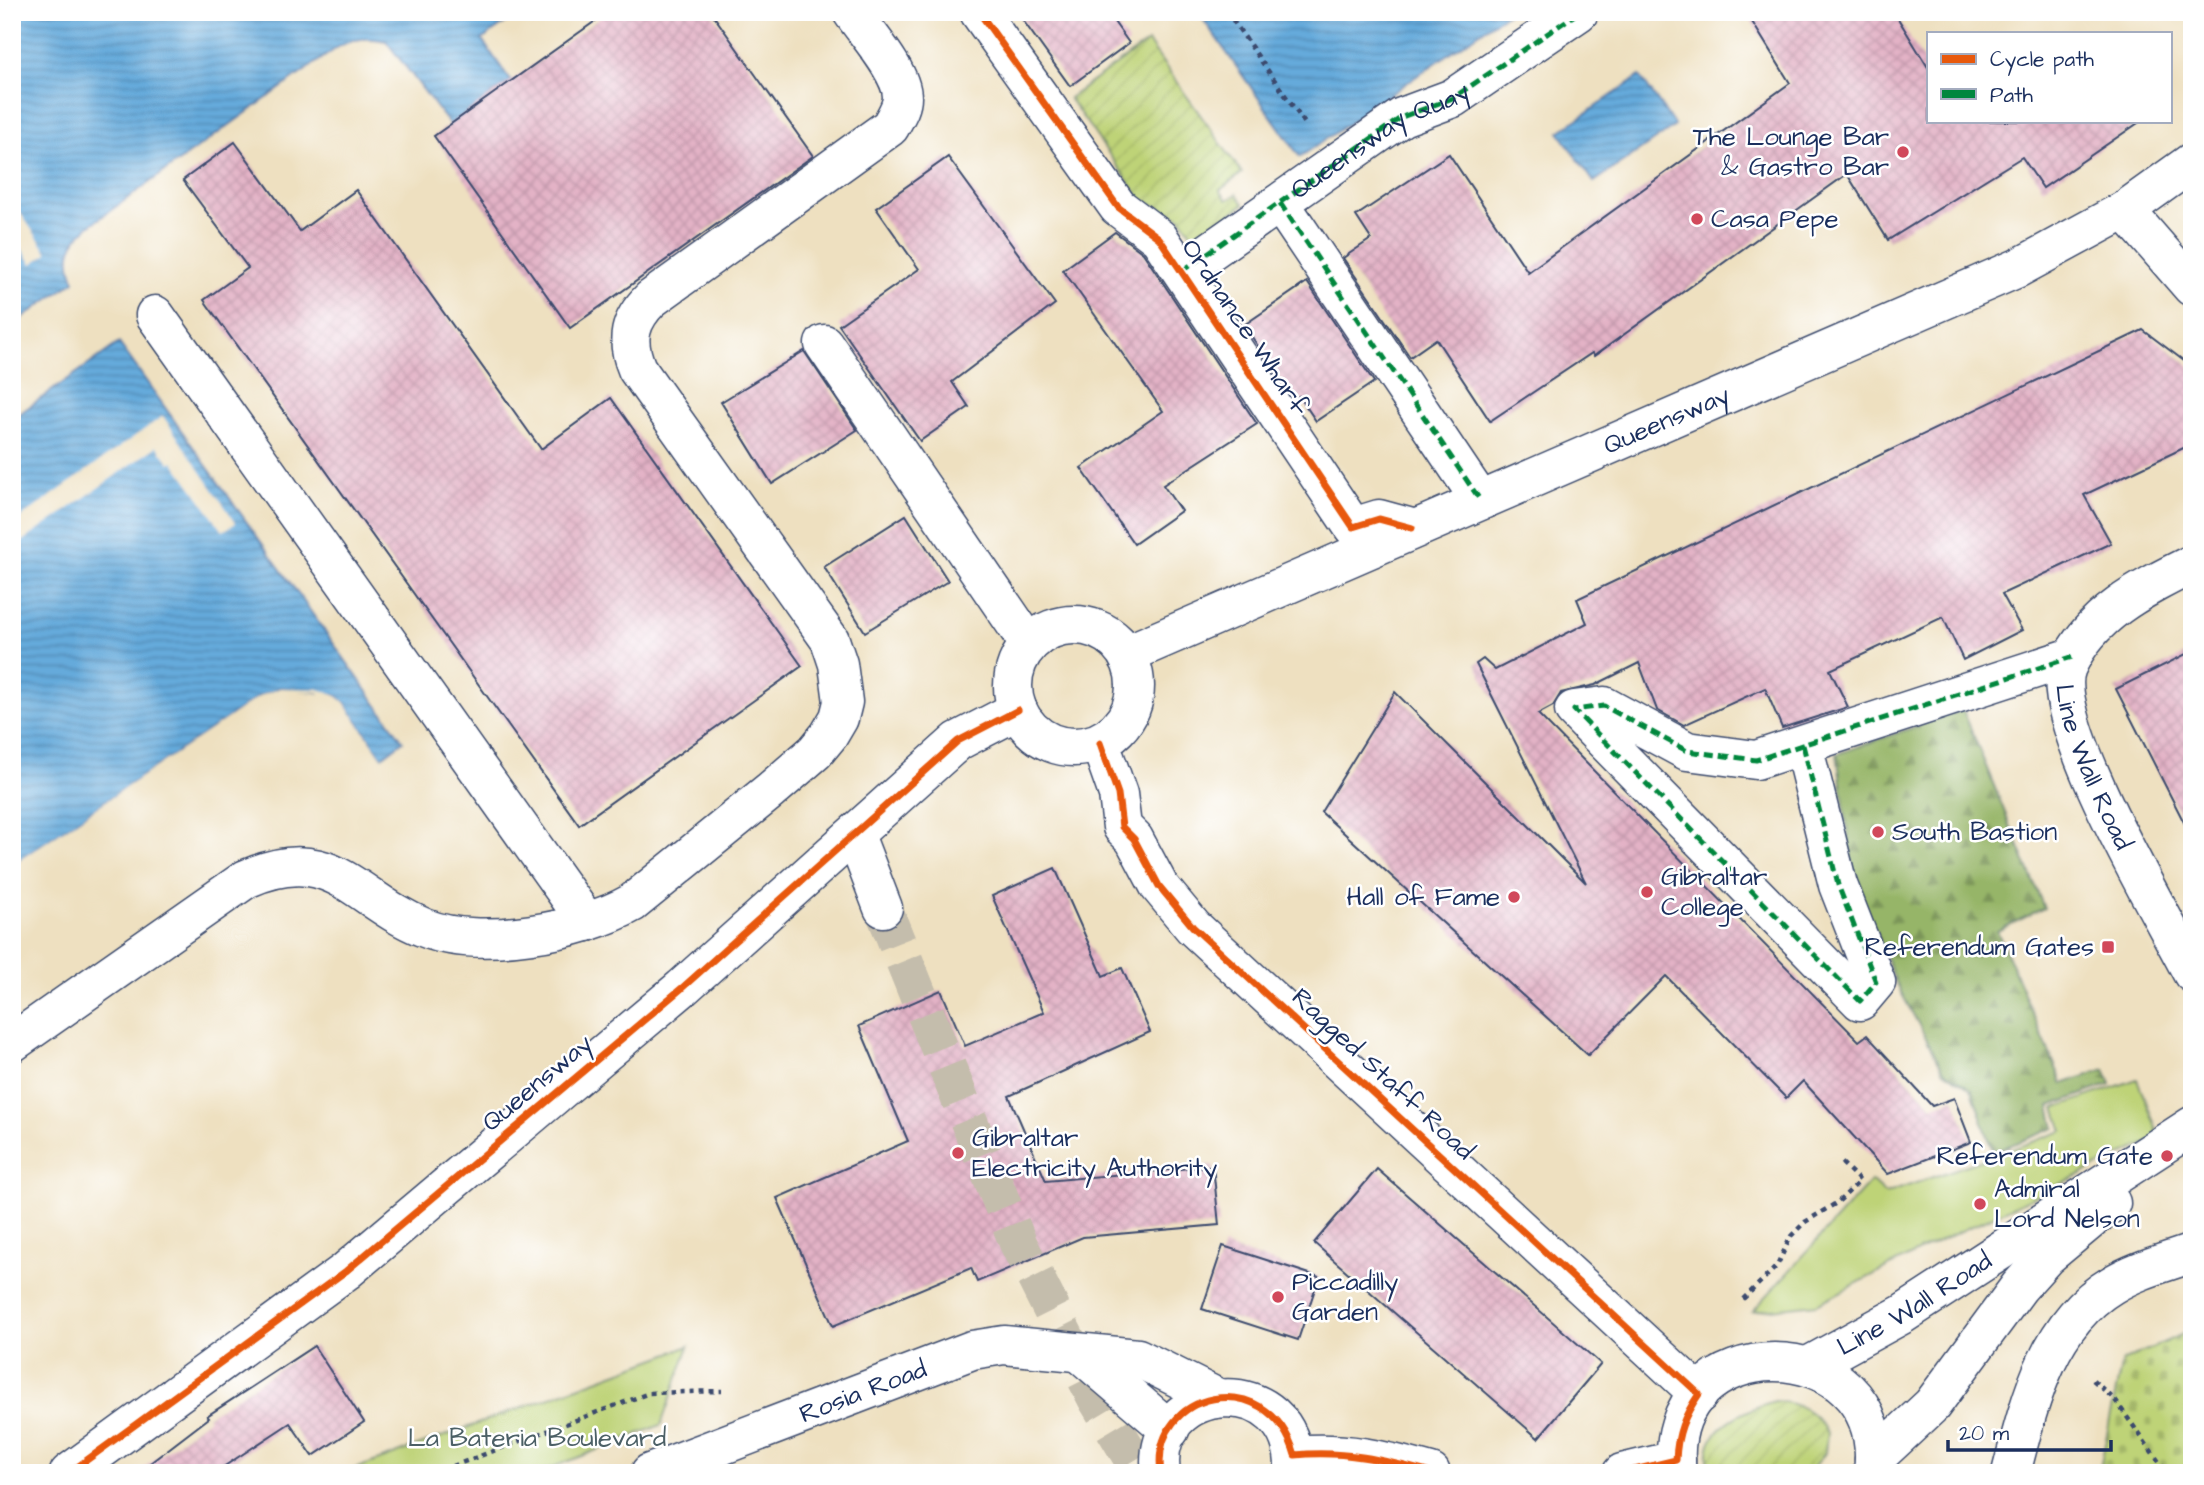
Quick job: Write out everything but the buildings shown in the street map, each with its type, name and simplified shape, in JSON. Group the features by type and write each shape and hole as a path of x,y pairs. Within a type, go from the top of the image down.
{"street":[{"path":"12,1043 246,879 270,869 289,865 325,869 404,918 426,929 452,936 512,934 587,922 615,912 643,894 815,752 839,718 842,684 830,640 637,369 628,339 633,322 652,299 890,127 899,111 902,95 897,79 852,12"},
{"name":"Ordnance Wharf","path":"979,12 1118,207 1160,238 1353,527 1379,519 1412,528"},
{"name":"Queensway Quay","path":"1182,271 1402,117 1453,98 1578,12"},
{"name":"Queensway","path":"1127,654 1412,528 2018,268 2125,210 2192,162"},
{"path":"1280,202 1480,500"},
{"path":"2125,210 2192,287"},
{"path":"155,315 587,922"},
{"path":"824,344 1030,644"},
{"name":"Line Wall Road","path":"2192,564 2133,595 2094,626 2066,669 2065,686 2074,734 2092,778 2192,973"},
{"path":"1062,625 1098,629 1114,639 1127,654 1134,673 1136,694 1129,714 1117,731 1100,743 1081,748 1062,747 1043,740 1028,727 1018,710 1013,693 1014,675 1020,658 1030,644 1044,632 1062,625"},
{"path":"1803,745 1838,885 1876,982 1860,1002 1574,710 1604,706 1687,751 1756,760 2072,657"},
{"name":"Queensway","path":"69,1473 346,1271 682,988 958,741 1018,710"},
{"name":"Ragged Staff Road","path":"1100,743 1118,794 1122,827 1134,839 1159,886 1193,928 1699,1394"},
{"path":"855,835 883,908"},
{"name":"Line Wall Road","path":"1810,1366 1903,1314 2192,1126"},
{"path":"1873,1466 1932,1405 1988,1325 2046,1256 2085,1222 2126,1193 2192,1154"},
{"path":"2011,1473 2037,1385 2052,1349 2068,1324 2091,1299 2114,1283 2192,1253"},
{"name":"Rosia Road","path":"650,1473 972,1349 1004,1345 1138,1358 1216,1397 1238,1397 1268,1411 1289,1434 1295,1464 1329,1452 1367,1456 1431,1473"},
{"path":"1081,1354 1170,1430"},
{"path":"1622,1473 1677,1466 1677,1436 1686,1414 1699,1394 1730,1369 1750,1362 1790,1360 1810,1366 1844,1387 1857,1402 1872,1440 1873,1466"},
{"path":"1161,1473 1162,1449 1170,1430 1181,1415 1216,1397"}],"path":[{"path":"1227,12 1311,132"},
{"path":"1743,1300 1777,1266 1791,1236 1805,1222 1838,1202 1860,1181 1841,1162"},
{"path":"2092,1380 2115,1400 2167,1473"},
{"path":"434,1473 649,1393 732,1391"}],"green space":[{"path":"1148,42 1242,173 1220,190 1227,200 1237,194 1244,204 1195,239 1180,217 1141,199 1069,98"},
{"path":"1963,710 2044,908 1997,931 2063,1084 2105,1069 2111,1084 2050,1106 2055,1128 1993,1152 1972,1090 1944,1071 1897,985 1854,879 1837,754"},
{"path":"2137,1079 2160,1137 1925,1248 1817,1304 1753,1311 1871,1181 1885,1194 2063,1131 2055,1108"},
{"path":"2192,1330 2192,1473 2099,1473 2122,1361"},
{"name":"La Bateria Boulevard","path":"689,1346 661,1425 538,1473 344,1473"},
{"path":"1775,1401 1806,1410 1827,1433 1825,1453 1809,1473 1712,1473 1708,1459 1709,1446 1715,1435 1736,1417"}],"water":[{"path":"12,12 520,12 482,40 511,81 450,125 386,41 361,39 338,47 89,226 77,238 71,251 70,265 75,281 12,325"},
{"path":"1198,12 1509,12 1300,157"},
{"path":"1640,76 1675,126 1594,182 1559,132"},
{"path":"119,343 403,741 382,757 344,702 334,694 280,688 260,696 12,865 12,419"}],"pier":[{"path":"12,201 48,253 32,264 12,234"},
{"path":"163,416 236,523 223,531 173,461 170,463 157,446 12,549 12,524"},
{"path":"280,688 318,689 334,694 344,702 384,760 379,759 341,705 332,697 317,692 281,691 262,699 12,869 12,865 260,696"}],"tunnel":[{"path":"883,908 1018,1243 1096,1398 1141,1473"}],"marked path":[{"path":"1182,271 1402,117 1453,98 1579,12"},
{"path":"1280,203 1480,500"},
{"path":"1803,745 1838,885 1876,982 1860,1001 1574,710 1604,706 1687,751 1756,760 2072,657"}],"cycle path":[{"path":"979,12 1118,207 1159,238 1353,527 1379,519 1412,528"},
{"path":"69,1473 346,1271 682,988 958,741 1018,710"},
{"path":"1100,743 1118,794 1122,827 1134,839 1159,886 1193,927 1699,1394 1682,1426 1676,1460 1622,1473"},
{"path":"1161,1473 1162,1445 1173,1423 1191,1407 1213,1399 1238,1398 1261,1407 1281,1426 1295,1455 1364,1457 1431,1473"}],"place":[{"name":"The Lounge Bar & Gastro Bar","path":"1903,152"},
{"name":"Casa Pepe","path":"1697,219"},
{"name":"South Bastion","path":"1878,832"},
{"name":"Gibraltar College","path":"1647,892"},
{"name":"Hall of Fame","path":"1514,897"},
{"name":"Referendum Gates","path":"2108,947"},
{"name":"Gibraltar Electricity Authority","path":"958,1153"},
{"name":"Referendum Gate","path":"2167,1156"},
{"name":"Admiral Lord Nelson","path":"1980,1204"},
{"name":"Piccadilly Garden","path":"1278,1297"}]}
